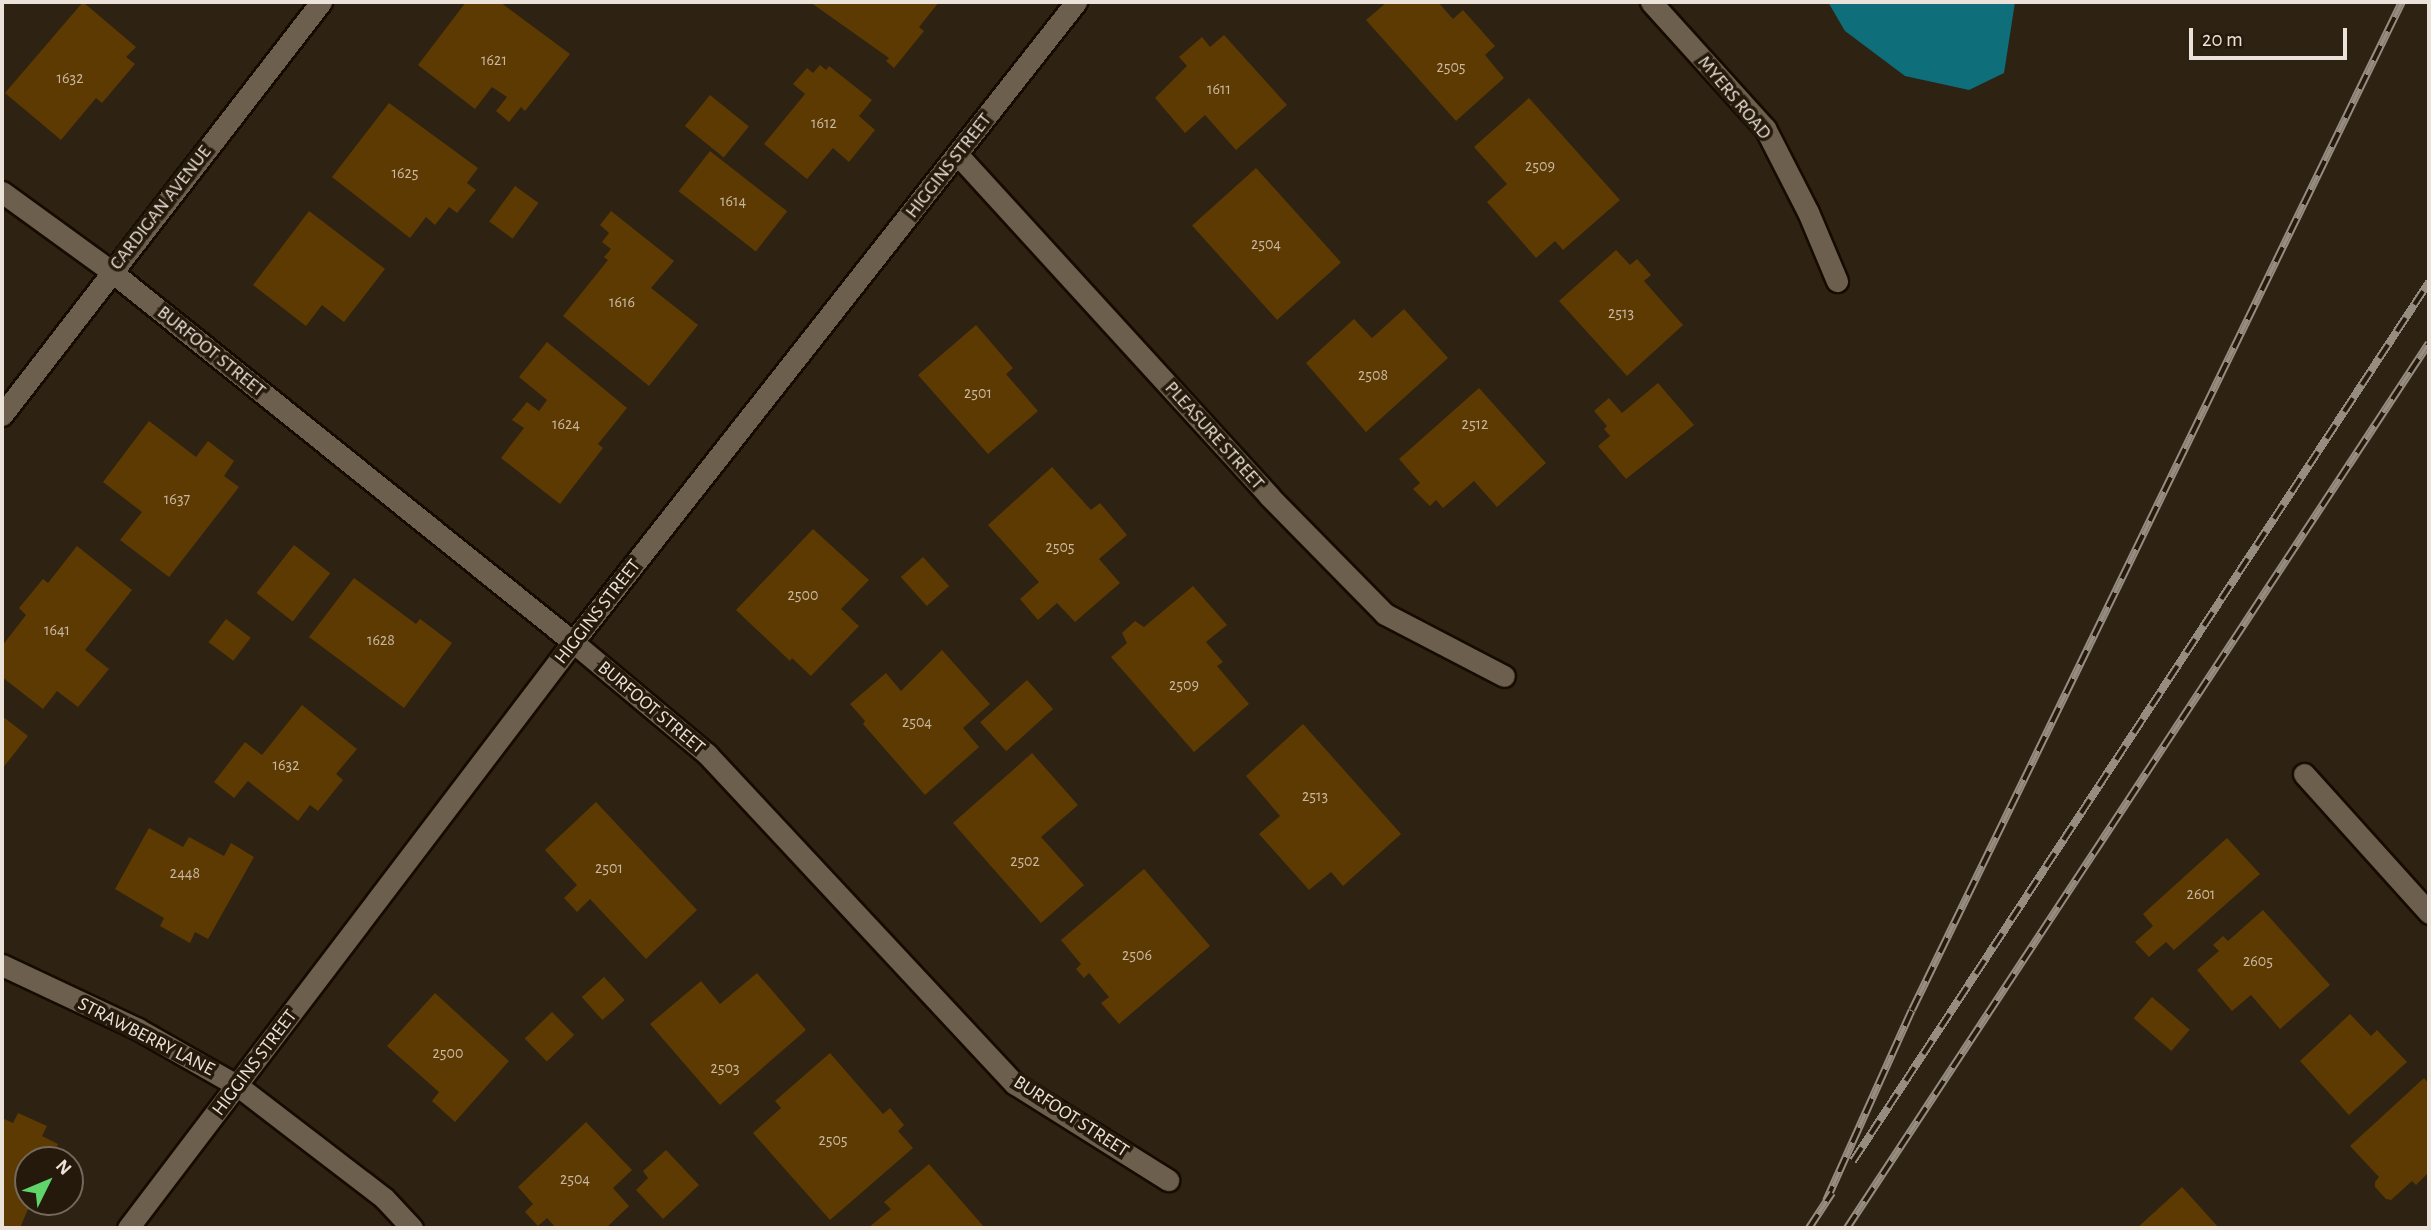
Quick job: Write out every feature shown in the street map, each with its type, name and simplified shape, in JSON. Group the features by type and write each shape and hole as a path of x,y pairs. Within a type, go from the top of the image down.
{"street":[{"name":"CARDIGAN AVENUE","path":"2,415 321,2"},
{"name":"HIGGINS STREET","path":"128,1228 573,642 1076,2"},
{"name":"MYERS ROAD","path":"1651,2 1765,128 1808,212 1837,281"},
{"name":"PLEASURE STREET","path":"958,155 1269,496 1385,614 1504,676"},
{"name":"BURFOOT STREET","path":"2,192 112,272 573,642 707,754 1015,1084 1168,1180"},
{"path":"2304,774 2429,913"},
{"name":"STRAWBERRY LANE","path":"2,965 138,1029 238,1086 384,1198 412,1228"}],"water":[{"path":"1828,2 2015,2 2004,73 1969,90 1905,76 1845,31"}],"building":[{"path":"83,2 136,47 126,57 135,64 102,103 96,98 61,140 5,93"},
{"path":"466,2 500,2 570,54 525,111 521,107 509,122 496,111 507,97 492,87 475,109 418,65"},
{"path":"810,2 939,2 919,27 924,31 894,68 886,61 889,58"},
{"path":"1387,2 1438,2 1453,19 1463,10 1495,46 1485,55 1504,78 1456,121 1366,20"},
{"path":"1224,35 1287,105 1236,150 1205,115 1185,133 1155,98 1187,66 1179,57 1202,37 1210,47"},
{"path":"820,65 826,70 829,66 872,100 859,116 875,130 849,162 833,148 807,179 764,144 805,94 793,84 807,68 813,73"},
{"path":"710,95 749,126 724,158 685,126"},
{"path":"1529,98 1620,200 1563,250 1555,241 1536,258 1487,202 1507,184 1474,147"},
{"path":"389,103 478,168 467,183 476,190 457,213 449,207 435,225 426,217 410,238 332,177"},
{"path":"710,151 787,211 756,252 679,191"},
{"path":"1256,168 1341,262 1277,320 1192,226"},
{"path":"515,186 538,203 513,239 489,222"},
{"path":"309,211 385,269 344,322 322,305 306,326 253,285"},
{"path":"611,211 674,261 651,288 698,325 649,386 563,316 608,260 604,257 611,249 602,242 609,233 600,225"},
{"path":"1616,250 1630,265 1637,259 1651,275 1644,281 1683,325 1627,376 1559,301"},
{"path":"1404,309 1448,358 1366,432 1306,363 1354,319 1372,338"},
{"path":"976,325 1013,368 1006,374 1038,411 988,454 918,375"},
{"path":"547,342 627,408 598,444 603,448 560,504 501,458 524,428 512,420 527,402 539,411 547,400 519,377"},
{"path":"1658,383 1694,425 1626,479 1598,446 1610,436 1604,429 1607,426 1594,411 1609,398 1622,413"},
{"path":"1479,388 1546,463 1497,507 1474,481 1443,508 1436,500 1430,506 1413,489 1420,483 1399,459"},
{"path":"149,421 196,457 208,441 234,461 224,476 239,487 169,577 120,540 142,512 103,482"},
{"path":"1052,467 1091,510 1100,503 1127,535 1099,559 1120,583 1075,622 1057,603 1038,620 1020,599 1039,582 988,525"},
{"path":"813,529 869,580 841,609 859,626 811,676 792,658 790,661 736,610"},
{"path":"294,545 330,573 293,621 256,593"},
{"path":"77,546 132,590 85,650 109,669 78,707 57,691 43,709 2,677 2,646 26,615 19,608 43,579 48,583"},
{"path":"923,557 949,586 927,606 901,577"},
{"path":"354,578 416,624 420,619 452,643 404,708 309,637"},
{"path":"1193,586 1227,625 1206,642 1223,662 1217,666 1249,704 1194,752 1111,657 1127,643 1122,633 1135,621 1144,627"},
{"path":"226,619 251,638 233,661 209,642"},
{"path":"942,650 990,704 963,728 979,747 925,795 863,724 865,721 850,704 886,673 901,691"},
{"path":"1027,680 1053,709 1006,751 980,722"},
{"path":"302,705 357,749 336,774 343,780 318,811 310,805 298,821 248,781 234,798 214,782 245,742 262,755"},
{"path":"2,716 28,736 2,769"},
{"path":"1303,724 1401,834 1343,886 1331,872 1309,890 1259,834 1280,816 1246,776"},
{"path":"1032,753 1078,805 1041,837 1084,885 1041,923 953,823"},
{"path":"596,802 697,910 646,959 590,899 577,912 564,898 577,885 545,850"},
{"path":"149,828 183,847 189,837 224,856 231,843 254,857 208,939 195,932 190,943 160,926 164,918 115,889"},
{"path":"2227,838 2260,874 2174,950 2166,942 2149,957 2135,942 2153,926 2143,914"},
{"path":"1144,869 1210,946 1119,1024 1101,1003 1109,997 1089,973 1084,978 1076,969 1081,964 1061,940"},
{"path":"2263,910 2330,985 2280,1029 2251,995 2232,1011 2197,970 2219,951 2213,945 2223,936 2228,941"},
{"path":"757,973 806,1030 720,1105 650,1024 701,981 720,1004"},
{"path":"604,977 625,1000 602,1020 582,997"},
{"path":"435,993 509,1061 455,1122 432,1101 439,1092 387,1046"},
{"path":"2152,997 2190,1030 2171,1051 2134,1018"},
{"path":"552,1012 574,1035 547,1061 525,1038"},
{"path":"2350,1014 2371,1036 2377,1030 2407,1062 2349,1115 2300,1061"},
{"path":"830,1053 883,1114 890,1108 904,1125 898,1131 913,1148 830,1220 753,1133 781,1108 775,1101"},
{"path":"2424,1078 2429,1084 2429,1172 2416,1185 2412,1181 2391,1200 2386,1199 2375,1187 2379,1177 2350,1146"},
{"path":"18,1113 47,1126 42,1136 58,1144 14,1146 14,1216 25,1216 20,1228 2,1228 2,1118 13,1123"},
{"path":"586,1122 632,1170 613,1188 629,1206 606,1228 556,1228 547,1218 538,1226 525,1212 533,1204 518,1187"},
{"path":"666,1150 699,1185 663,1219 636,1190 648,1178 643,1171"},
{"path":"929,1164 985,1228 868,1228 891,1209 884,1202"},
{"path":"2182,1187 2219,1228 2137,1228"}],"railway":[{"path":"1826,1201 1912,1010 2402,2"},
{"path":"1853,1161 2429,282"},
{"path":"1847,1228 2429,343"},
{"path":"1809,1228 1832,1193"}]}
